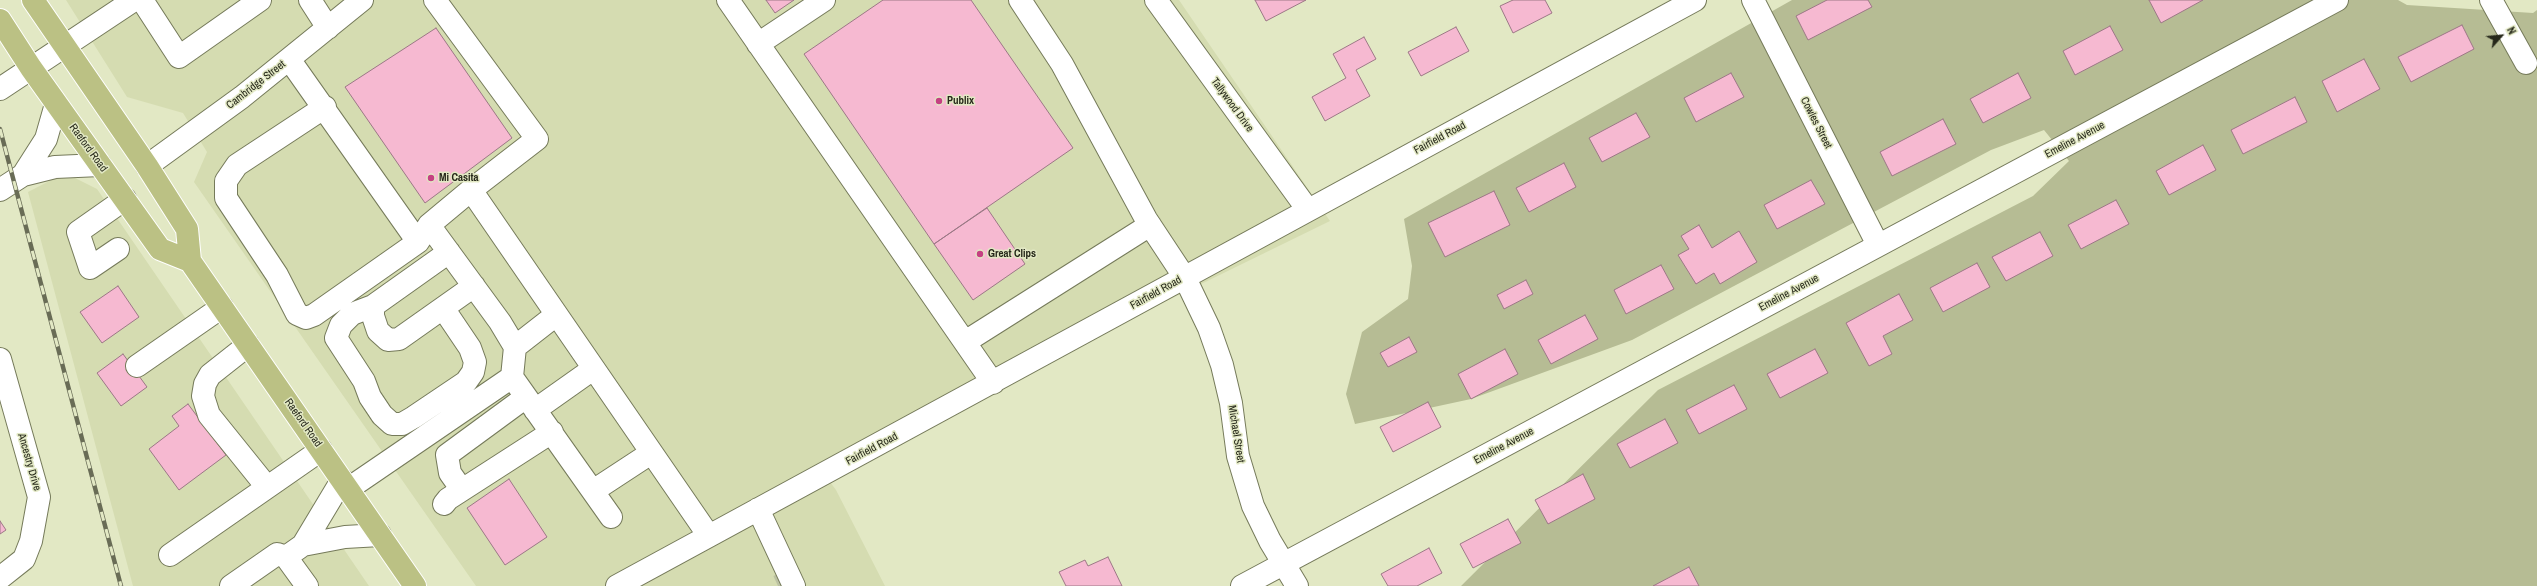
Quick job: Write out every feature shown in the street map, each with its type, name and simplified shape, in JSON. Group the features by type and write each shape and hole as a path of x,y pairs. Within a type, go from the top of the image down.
{"main road":[{"name":"Raeford Road","path":"33,0 147,166 187,229 190,261 415,586"},
{"name":"Raeford Road","path":"0,20 56,104 160,249 190,261"}],"street":[{"path":"0,89 63,45 134,0"},
{"path":"142,0 179,57 260,0"},
{"path":"310,0 328,28"},
{"path":"325,107 237,165 226,181 226,198 250,231 277,274 297,314 306,318 424,234 471,190 537,140 435,0"},
{"path":"728,0 993,383"},
{"path":"758,44 824,0"},
{"name":"Michael Street","path":"1020,0 1062,64 1150,225 1185,278 1209,328 1222,365 1231,403 1238,456 1253,506 1270,541 1285,563 1297,586"},
{"name":"Tallywood Drive","path":"1156,0 1308,210"},
{"name":"Fairfield Road","path":"617,586 642,581 709,536 993,383 1695,0"},
{"name":"Cowles Street","path":"1752,0 1878,245"},
{"name":"Emeline Avenue","path":"1242,586 2337,0"},
{"path":"2491,0 2526,63"},
{"name":"Cambridge Street","path":"147,166 242,97 328,28 350,4"},
{"path":"289,59 424,234 449,252 474,286 515,347 512,377 611,517"},
{"path":"23,175 46,139 56,104"},
{"path":"0,190 23,175 55,167 100,165"},
{"path":"471,190 709,536"},
{"path":"118,249 90,268 78,232 125,200"},
{"path":"965,342 1150,225"},
{"path":"443,308 470,348 475,362 473,372 466,382 414,417 402,424 392,424 382,415 370,397 364,381 336,338 341,324 352,314 373,306 449,252"},
{"path":"373,306 373,316 378,331 388,340 399,339 474,286"},
{"path":"137,366 222,307"},
{"path":"515,347 556,315"},
{"path":"248,345 210,375 205,384 203,396 209,415 267,487"},
{"name":"Ancestry Drive","path":"0,359 39,497 31,541 24,559 0,578"},
{"path":"462,490 450,473 447,455 531,403 593,369"},
{"path":"295,551 345,484 512,377"},
{"path":"444,504 462,490 552,432"},
{"path":"170,555 321,450"},
{"path":"593,492 651,453"},
{"path":"758,510 794,586"},
{"path":"230,586 277,554 295,551 345,537 380,535"},
{"path":"295,551 307,586"}],"shaded area":[{"path":"66,0 1179,0 1330,221 821,470 836,490 885,586 476,586 194,182 207,152 183,113 127,97"},
{"path":"1792,0 2398,0 2407,5 2533,13 2537,10 2537,586 1461,586 1658,390 2033,196 2069,161 2044,130 1991,150 1632,340 1471,399 1355,424 1346,394 1362,332 1408,299 1412,266 1404,219"},
{"path":"65,173 97,189 369,586 133,586 28,192"}],"building":[{"path":"766,0 794,0 775,13"},
{"name":"Publix","path":"883,0 971,0 1073,148 934,244 804,54"},
{"path":"1255,0 1306,0 1266,21"},
{"path":"1513,0 1545,0 1552,13 1513,33 1500,6"},
{"path":"1827,0 1868,0 1872,7 1808,40 1796,16"},
{"path":"2149,0 2203,0 2161,23"},
{"path":"2462,25 2474,49 2411,82 2398,57"},
{"path":"2110,26 2123,50 2075,75 2063,51"},
{"path":"1456,27 1469,51 1421,76 1408,52"},
{"path":"436,28 512,138 425,203 345,87"},
{"path":"1364,37 1376,59 1356,70 1370,96 1325,121 1312,97 1346,78 1333,54"},
{"path":"2364,59 2380,89 2337,112 2322,81"},
{"path":"1731,73 1744,97 1696,122 1684,98"},
{"path":"2018,73 2031,98 1983,123 1970,99"},
{"path":"2295,97 2307,122 2243,154 2231,130"},
{"path":"1636,113 1650,137 1602,162 1589,138"},
{"path":"1943,119 1956,144 1892,176 1880,152"},
{"path":"2203,145 2216,170 2169,195 2156,171"},
{"path":"1564,163 1576,187 1529,212 1516,188"},
{"path":"1811,180 1825,204 1777,229 1764,205"},
{"path":"1494,191 1510,225 1445,257 1428,223"},
{"path":"2116,200 2129,224 2081,249 2068,225"},
{"name":"Great Clips","path":"987,208 1025,264 973,300 934,244"},
{"path":"1699,225 1712,248 1739,231 1757,262 1720,284 1714,273 1696,284 1678,255 1689,249 1681,236"},
{"path":"2040,232 2053,256 2006,281 1992,257"},
{"path":"1977,263 1990,287 1943,312 1930,288"},
{"path":"1661,265 1674,289 1626,314 1614,290"},
{"path":"1526,280 1533,294 1504,309 1497,295"},
{"path":"118,286 139,317 102,343 80,312"},
{"path":"1899,294 1913,320 1883,336 1892,354 1869,366 1846,323"},
{"path":"1585,315 1598,339 1551,364 1538,340"},
{"path":"1409,337 1417,352 1388,367 1380,353"},
{"path":"1505,349 1518,374 1471,399 1458,374"},
{"path":"1815,349 1828,373 1780,398 1767,374"},
{"path":"123,354 147,387 121,406 97,373"},
{"path":"1734,385 1747,409 1699,434 1686,410"},
{"path":"1428,402 1441,427 1393,452 1380,427"},
{"path":"188,404 226,455 179,490 149,449 179,426 172,416"},
{"path":"1665,419 1678,443 1630,468 1617,444"},
{"path":"1583,474 1595,499 1548,524 1535,500"},
{"path":"509,479 547,537 505,565 467,508"},
{"path":"1508,519 1521,543 1473,568 1460,544"},
{"path":"0,521 6,530 0,534"},
{"path":"1429,548 1442,573 1417,586 1388,586 1381,574"},
{"path":"1108,557 1122,586 1066,586 1059,572 1085,560 1088,566"},
{"path":"1689,567 1699,586 1653,586"}],"tunnel":[{"path":"778,586 791,580"}],"railway":[{"path":"0,129 121,586"}],"place":[{"name":"Publix","path":"939,101"},
{"name":"Mi Casita","path":"431,178"},
{"name":"Great Clips","path":"980,254"}]}
